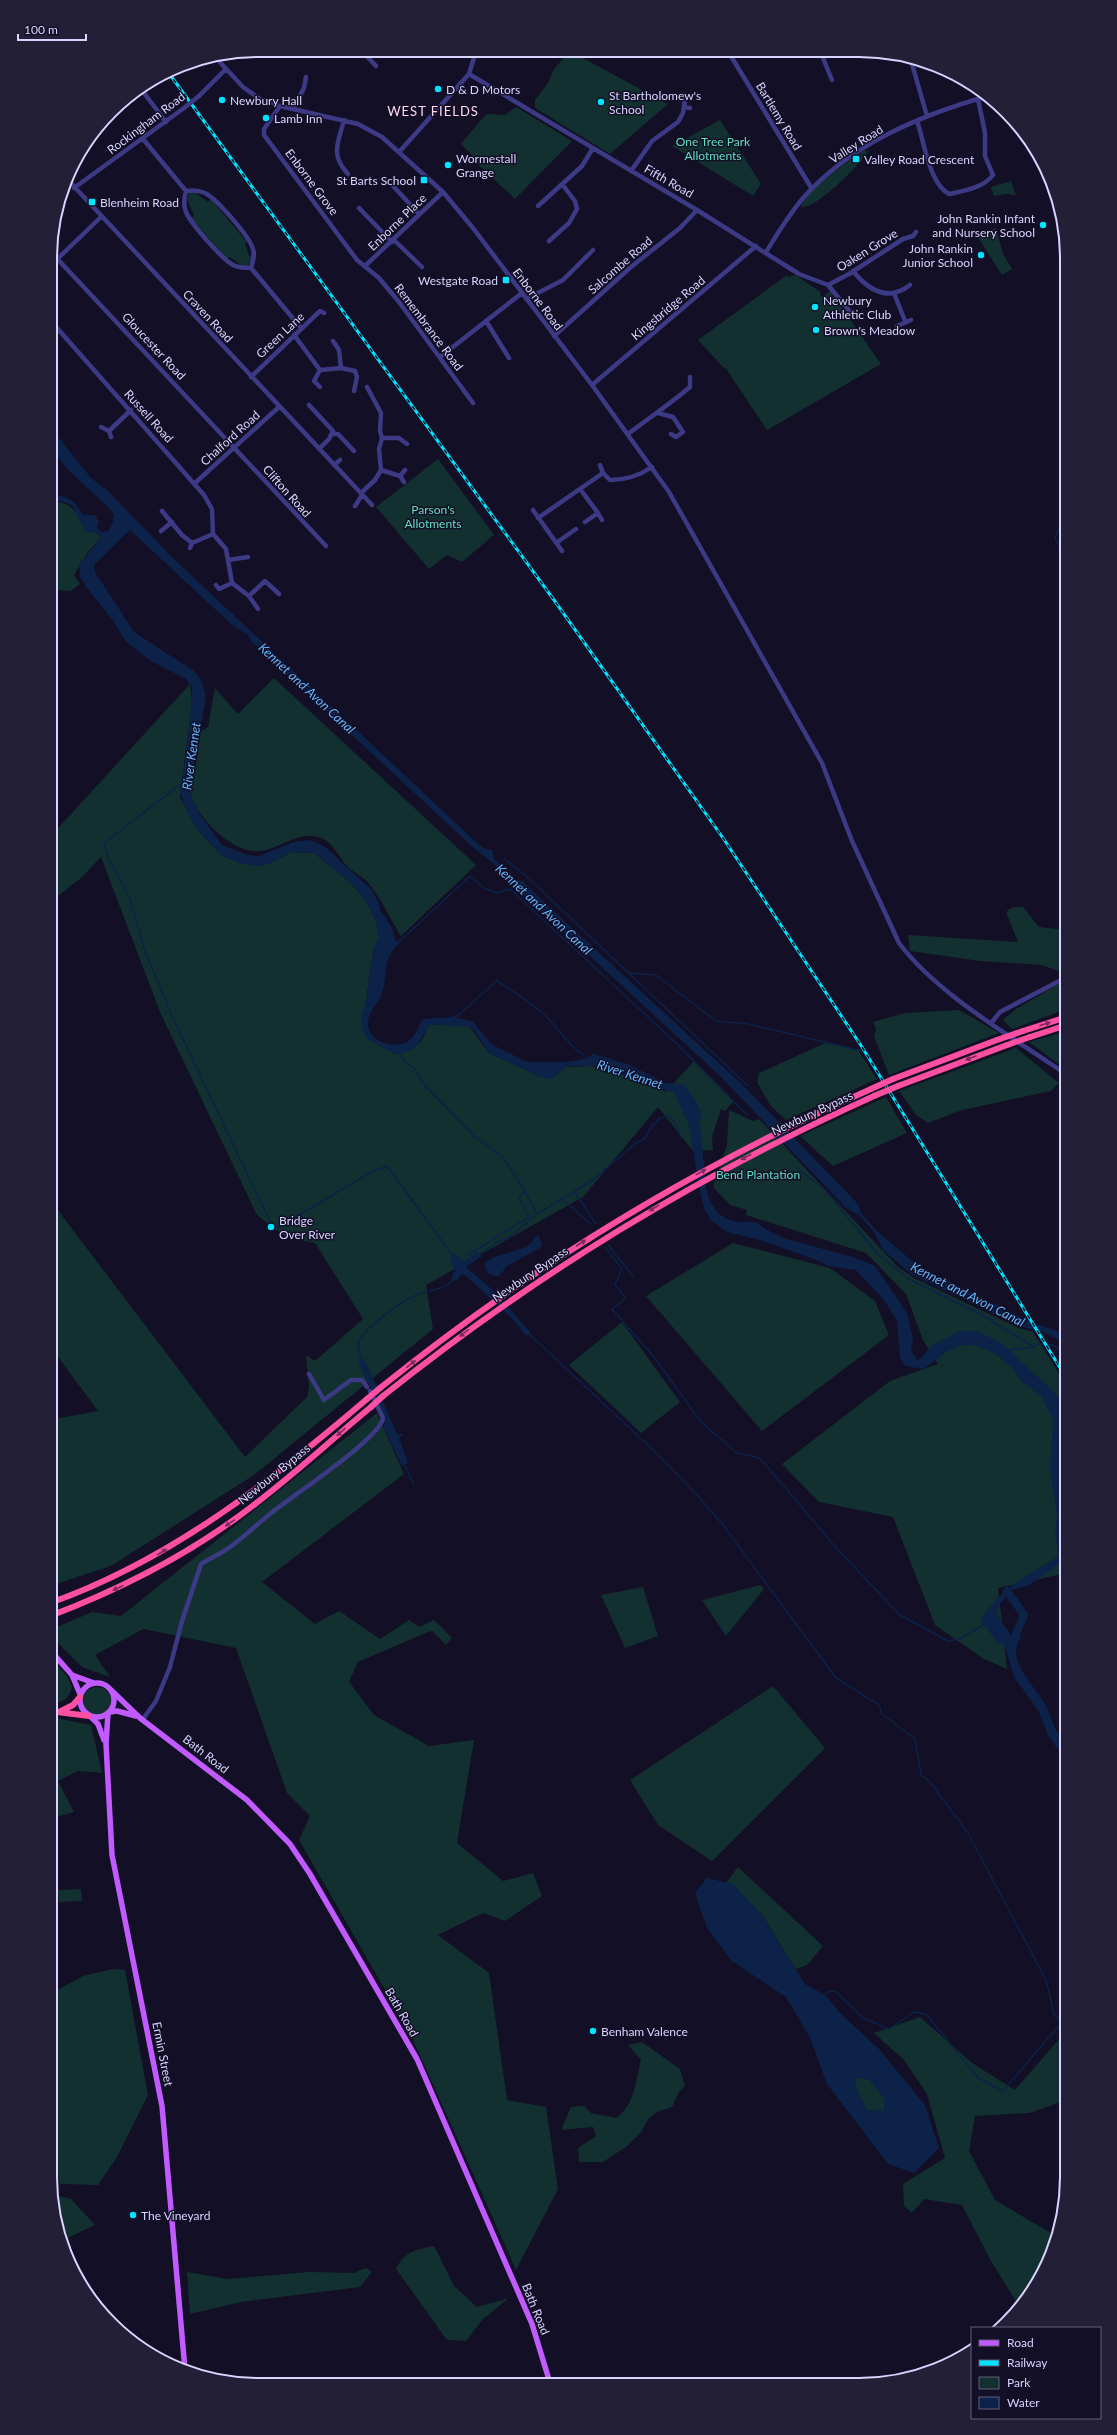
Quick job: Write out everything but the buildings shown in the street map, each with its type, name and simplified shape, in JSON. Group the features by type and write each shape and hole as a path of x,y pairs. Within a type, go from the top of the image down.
{"highway":[{"name":"Newbury Bypass","path":"57,1600 129,1570 190,1535 270,1478 380,1388 490,1304 592,1236 686,1180 716,1163 790,1126 894,1079 998,1040 1060,1019"},
{"name":"Newbury Bypass","path":"57,1613 127,1584 190,1549 257,1503 383,1396 496,1310 596,1243 688,1189 796,1132 874,1096 1007,1045 1060,1027"},
{"path":"59,1712 74,1705 80,1696"},
{"path":"59,1712 90,1716"}],"main road":[{"path":"57,1657 72,1675 80,1696 81,1708 90,1716 100,1717 109,1713 114,1701 111,1690 103,1684 95,1683 72,1675"},
{"path":"80,1696 86,1687 95,1683"},
{"name":"Bath Road","path":"111,1690 142,1719 247,1800 290,1844 316,1884 417,2059 532,2324 548,2378"},
{"name":"Bath Road","path":"109,1713 123,1712 142,1719"},
{"name":"Ermin Street","path":"109,1713 106,1744 112,1855 162,2106 184,2364"},
{"name":"Ermin Street","path":"90,1716 98,1724 106,1744"}],"street":[{"path":"368,57 376,66"},
{"path":"400,151 469,74 474,57"},
{"name":"Bartlemy Road","path":"731,57 812,189"},
{"path":"822,57 832,80"},
{"name":"Enborne Road","path":"219,61 248,92 280,106 344,120 375,132 400,151 443,192 592,385 652,467 686,521 822,764 852,841 899,943 910,957 950,993 1060,1070"},
{"path":"912,64 927,116"},
{"name":"Rockingham Road","path":"74,188 184,108 199,96 226,69"},
{"name":"Fifth Road","path":"469,74 697,210 799,274 828,285 851,313"},
{"path":"293,109 304,88 306,77"},
{"path":"144,92 166,122"},
{"name":"Valley Road","path":"766,252 786,219 812,189 831,171 860,150 927,116 982,98"},
{"path":"631,171 652,141 678,122 684,107 685,99"},
{"path":"917,121 929,163 939,185 949,194 988,182 993,175 985,156 985,133 978,99"},
{"name":"Enborne Grove","path":"280,106 264,129 264,135 357,260 366,266"},
{"path":"684,107 690,108"},
{"path":"344,120 336,153 339,164 345,167 348,174"},
{"path":"143,139 186,191"},
{"path":"538,206 582,166 593,148"},
{"name":"Craven Road","path":"71,184 372,505"},
{"path":"549,241 569,223 577,209 575,201 562,184"},
{"path":"393,186 419,214"},
{"path":"186,191 198,190 216,202 249,240 253,249 254,260 251,268"},
{"path":"186,191 184,199 186,212 193,223 229,263 242,268 251,268"},
{"name":"Enborne Place","path":"366,266 443,192"},
{"path":"359,208 422,267"},
{"name":"Salcombe Road","path":"554,336 631,267 680,228 697,210"},
{"path":"58,260 101,216"},
{"name":"Oaken Grove","path":"828,285 903,239 914,236 916,232"},
{"name":"Kingsbridge Road","path":"592,385 756,246"},
{"path":"526,299 563,280 593,250"},
{"name":"Gloucester Road","path":"58,260 234,448"},
{"name":"Remembrance Road","path":"366,266 399,302 473,403"},
{"path":"251,268 301,328"},
{"path":"853,271 873,289 882,293 901,292 910,285"},
{"path":"440,357 522,293"},
{"path":"894,293 905,321"},
{"name":"Green Lane","path":"251,376 320,311 324,313"},
{"path":"897,326 905,321 911,320"},
{"path":"486,321 509,358"},
{"name":"Russell Road","path":"57,328 131,410 210,502 213,514 214,534"},
{"path":"294,335 320,370"},
{"path":"333,341 339,350 341,368"},
{"path":"320,370 341,368 355,371 357,377 354,391"},
{"path":"320,370 314,381 320,387"},
{"path":"628,434 690,387 690,377"},
{"path":"355,506 361,494 375,480 381,470 379,449 382,438 380,431 381,413 368,387"},
{"path":"309,405 354,451"},
{"name":"Chalford Road","path":"195,483 279,407"},
{"path":"109,431 131,410"},
{"path":"658,412 673,417 683,432 676,437 671,434"},
{"path":"101,427 109,431 111,437"},
{"path":"319,449 337,433"},
{"path":"382,438 399,438 407,444"},
{"name":"Clifton Road","path":"234,448 326,546"},
{"path":"334,465 340,460"},
{"path":"600,465 603,472 610,480 630,478 642,474 652,467"},
{"path":"381,470 400,476 404,482"},
{"path":"400,476 405,470"},
{"path":"538,518 603,472"},
{"path":"580,489 602,520"},
{"path":"533,510 562,551"},
{"path":"162,511 191,546 214,534 226,549 232,583 249,596 258,609"},
{"path":"586,522 598,513"},
{"path":"161,531 172,522"},
{"path":"556,543 576,529"},
{"path":"228,560 248,558"},
{"path":"249,596 265,581 279,594"},
{"path":"216,585 219,589 232,583"},
{"path":"992,1022 1000,1012 1060,981"},
{"path":"142,1719 156,1701 168,1672 182,1621 201,1564 230,1547 269,1514 353,1452 383,1422 383,1418 369,1389 362,1380 352,1380 324,1400 309,1374"}],"green space":[{"name":"St Bartholomew's School","path":"565,57 581,57 668,104 610,154 535,108 535,100 548,83 554,69"},
{"path":"516,107 572,141 515,199 470,157 472,155 461,144 486,114 505,115"},
{"name":"One Tree Park Allotments","path":"720,120 761,184 753,196 672,146"},
{"path":"865,150 868,152 863,158 847,176 827,194 808,206 801,207 804,200 819,184"},
{"path":"1011,181 1016,195 1006,194 994,196 991,187"},
{"path":"194,192 208,202 211,199 247,242 245,244 249,256 252,256 249,265 244,267 230,257 227,259 191,218 194,216 187,199 189,193"},
{"path":"996,228 1003,254 1012,269 1002,275 976,234"},
{"name":"Brown's Meadow","path":"787,275 788,277 795,275 821,292 820,294 822,297 830,291 881,364 767,430 725,367 724,368 698,340"},
{"name":"Parson's Allotments","path":"438,459 494,535 462,562 447,555 429,569 376,507"},
{"path":"57,502 72,508 85,527 91,533 95,531 101,538 87,553 74,575 80,584 71,591 57,590"},
{"path":"274,678 476,865 401,936 378,896 369,884 348,867 326,840 313,836 305,836 268,849 249,851 238,847 217,832 199,812 193,802 190,792 190,781 196,763 200,732 208,727 215,688 238,714"},
{"path":"190,684 192,704 180,797 199,831 221,855 240,863 260,866 271,863 291,852 314,853 352,884 367,903 376,921 379,937 373,952 362,1028 383,1047 397,1055 421,1042 430,1024 470,1027 489,1053 539,1076 552,1079 565,1067 591,1066 608,1069 666,1092 694,1061 734,1101 725,1111 721,1109 712,1137 713,1150 693,1151 658,1107 583,1197 426,1285 433,1329 254,1475 111,1566 57,1584 57,1419 98,1411 57,1355 57,1209 245,1457 307,1397 309,1387 306,1355 315,1361 363,1319 315,1243 287,1238 257,1215 160,1012 101,857 81,878 57,897 57,829"},
{"path":"1013,907 1023,907 1039,927 1060,929 1060,971 1042,965 980,961 910,951 908,935 1018,942 1006,912"},
{"path":"1060,983 1060,1012 1012,1029 1003,1020 1016,1009"},
{"path":"959,1010 999,1033 889,1075 874,1036 876,1029 873,1022 905,1013"},
{"path":"1060,1033 1060,1065 1029,1042"},
{"path":"825,1043 858,1050 877,1079 786,1120 770,1105 757,1082 759,1073"},
{"path":"1016,1048 1059,1083 1051,1091 962,1110 928,1123 916,1115 899,1091"},
{"path":"886,1097 907,1133 833,1166 800,1136"},
{"name":"Bend Plantation","path":"729,1110 753,1121 759,1119 898,1267 914,1278 1019,1328 1033,1332 1060,1375 1060,1575 998,1588 1007,1669 984,1659 935,1625 893,1517 819,1502 782,1464 890,1381 938,1364 923,1340 906,1294 866,1253 746,1215 747,1210 730,1205 713,1187 727,1145"},
{"path":"733,1243 830,1268 875,1301 889,1335 762,1431 646,1296"},
{"path":"622,1322 680,1402 641,1433 569,1365"},
{"path":"377,1413 404,1474 262,1582 315,1624 339,1611 380,1639 409,1620 419,1627 434,1620 452,1638 446,1645 432,1631 428,1632 358,1662 349,1682 374,1715 429,1746 474,1740 457,1843 503,1881 533,1873 542,1896 505,1921 483,1913 438,1935 489,1973 507,2100 546,2107 558,2189 516,2270 411,2035 299,1840 310,1816 287,1793 236,1648 143,1629 95,1655 110,1677 82,1667 57,1642 57,1627 92,1612 121,1616"},
{"path":"761,1585 764,1589 726,1636 702,1600"},
{"path":"643,1587 658,1636 625,1648 601,1595"},
{"path":"57,1665 67,1676 72,1687 67,1698 58,1702"},
{"path":"773,1686 825,1748 712,1861 658,1825 630,1780"},
{"path":"97,1687 107,1691 111,1701 107,1711 97,1715 87,1711 83,1701 87,1691"},
{"path":"57,1718 91,1725 102,1773 78,1771 58,1781 74,1812 57,1817"},
{"path":"738,1867 823,1946 807,1965 796,1969 760,1912 726,1883"},
{"path":"81,1889 82,1901 59,1902 58,1890"},
{"path":"113,1969 125,1970 148,2095 117,2157 98,2185 60,2184 57,2170 57,1990 83,1976"},
{"path":"920,2017 972,2063 1015,2090 1060,2038 1060,2102 1029,2113 975,2116 969,2151 995,2200 1052,2233 1045,2254 1033,2278 1017,2303 991,2261 962,2205 924,2199 912,2213 904,2206 903,2184 945,2158 927,2094 904,2060 874,2033"},
{"path":"642,2042 680,2069 685,2086 679,2092 672,2107 657,2112 649,2118 641,2132 626,2147 603,2162 579,2162 578,2148 596,2136 593,2127 561,2130 571,2107 584,2106 591,2113 616,2118 622,2113 631,2100 641,2060 628,2045"},
{"path":"858,2077 870,2080 884,2098 884,2111 867,2110 855,2086"},
{"path":"58,2195 71,2199 95,2225 67,2238 61,2217"},
{"path":"434,2246 454,2286 477,2307 509,2298 483,2319 466,2341 447,2340 396,2269 399,2263 407,2255 422,2248"},
{"path":"366,2268 372,2272 360,2287 241,2302 190,2314 187,2272 228,2279 309,2272 354,2273"}],"water":[{"name":"Kennet and Avon Canal","path":"57,436 91,478 108,491 176,561 475,841 485,849 492,850 494,859 515,879 523,881 747,1089 858,1204 861,1213 877,1231 917,1265 1030,1322 1060,1332 1060,1340 1045,1333 1019,1326 911,1274 883,1250 874,1232 859,1215 846,1208 721,1077 515,887 501,870 466,841 251,641 248,635 232,625 130,530 94,565 95,572 134,632 194,671 201,680 206,696 189,791 199,813 222,845 248,855 259,856 294,842 311,840 325,847 371,889 379,903 380,910 392,928 396,942 401,941 387,961 382,993 370,1014 368,1023 369,1029 375,1038 387,1044 405,1043 414,1036 423,1019 453,1017 473,1022 491,1044 527,1062 567,1062 589,1058 593,1054 627,1064 666,1083 684,1084 697,1102 701,1113 700,1124 707,1193 712,1205 720,1215 731,1221 758,1223 762,1227 783,1238 853,1257 875,1266 907,1313 913,1339 911,1351 917,1360 921,1358 931,1346 960,1331 978,1331 1004,1345 1060,1398 1060,1565 1029,1585 1012,1590 1000,1604 996,1614 1014,1639 1024,1634 1018,1643 1016,1652 1018,1661 1027,1679 1045,1704 1054,1726 1060,1735 1060,1753 1048,1735 1038,1710 1014,1677 1004,1644 997,1643 981,1619 998,1598 1007,1590 1057,1557 1058,1552 1055,1530 1057,1516 1050,1470 1053,1420 1041,1396 1022,1382 1011,1367 996,1354 975,1345 963,1345 948,1351 924,1369 905,1366 900,1358 897,1321 884,1300 856,1270 828,1266 814,1259 760,1240 727,1232 712,1221 705,1211 700,1193 689,1125 674,1093 618,1072 595,1066 565,1067 552,1079 546,1079 489,1053 475,1031 470,1027 431,1024 415,1048 397,1055 367,1039 362,1028 361,1017 366,1003 373,952 379,937 376,921 367,903 352,884 314,853 291,852 271,863 260,866 240,863 221,855 199,831 189,816 180,792 189,731 192,687 186,679 151,661 126,642 114,622 84,584 80,577 79,565 101,538 95,531 91,533 85,531 72,505 57,501 57,496 62,496 73,501 84,515 95,515 99,522 97,528 101,532 108,531 113,522 114,515 108,507 66,468 57,455"},
{"path":"538,1234 542,1245 540,1248 507,1266 499,1276 493,1276 487,1271 485,1263 489,1260 528,1245"},
{"path":"477,1252 482,1256 467,1266 467,1268 494,1291 530,1332 526,1336 512,1318 466,1276 462,1274 456,1281 451,1278 455,1271 450,1258 455,1254 464,1261"},
{"path":"364,1358 398,1436 402,1433 403,1435 399,1438 408,1463 402,1466 384,1428 385,1418 358,1362"},
{"path":"707,1878 733,1884 760,1912 805,1984 825,1995 841,2014 879,2049 925,2105 939,2148 914,2173 888,2164 827,2084 810,2038 786,1997 732,1961 707,1928 695,1893","holes":["858,2077 870,2080 884,2098 884,2111 867,2110 855,2086"]}],"waterway":[{"path":"1060,529 1055,538 1060,548"},
{"path":"181,784 104,843 108,858 129,896 145,951 172,1016 274,1230 373,1171 387,1166 453,1256"},
{"name":"Kennet and Avon Canal","path":"504,859 524,874 748,1086"},
{"name":"Kennet and Avon Canal","path":"400,941 470,876 484,888 496,893 510,889 675,1042 747,1115"},
{"path":"629,973 656,975 716,1021 748,1024 862,1051"},
{"path":"452,1017 457,1016 497,981 540,1011 576,1050 591,1059"},
{"path":"401,1053 403,1060 415,1069 423,1083 474,1136 502,1156 525,1191 537,1214"},
{"path":"478,1255 497,1242 510,1237 537,1214 593,1180 636,1143 645,1138 652,1126 659,1119 667,1116 671,1118 677,1127 681,1138"},
{"name":"Kennet and Avon Canal","path":"796,1167 825,1190 879,1255 910,1280 982,1315 1034,1347"},
{"path":"468,1255 529,1216 519,1198 525,1191"},
{"path":"575,1192 595,1223"},
{"path":"562,1199 591,1224"},
{"path":"608,1245 633,1276"},
{"path":"605,1247 622,1269 615,1285 626,1298 612,1309 654,1357 701,1422 737,1453 760,1458 839,1551 900,1615 948,1641 960,1639 986,1623"},
{"path":"361,1360 358,1343 361,1337 375,1323 410,1298 442,1288 455,1278"},
{"path":"528,1333 650,1447 699,1497 723,1525 836,1678 879,1705 882,1714 915,1739 921,1775 929,1781 968,1833 1046,1980 1054,2014 1060,2020"},
{"path":"1009,1350 1034,1347 1037,1344 1052,1345 1060,1349"},
{"path":"404,1463 414,1485"},
{"name":"River Kennet","path":"1007,1591 1024,1615 1010,1648"},
{"path":"825,1995 828,1992 835,1991 863,2018 889,2029 914,2012 926,2014 978,2078 1003,2091 1060,2024"}],"railway":[{"path":"171,77 554,600 723,838 862,1047 1060,1368"}],"place":[{"name":"D & D Motors","path":"438,89"},
{"name":"Newbury Hall","path":"222,100"},
{"name":"St Bartholomew's School","path":"601,102"},
{"name":"Lamb Inn","path":"266,118"},
{"name":"Valley Road Crescent","path":"856,159"},
{"name":"Wormestall Grange","path":"448,165"},
{"name":"St Barts School","path":"424,180"},
{"name":"Blenheim Road","path":"92,202"},
{"name":"John Rankin Infant and Nursery School","path":"1043,225"},
{"name":"John Rankin Junior School","path":"981,255"},
{"name":"Westgate Road","path":"506,280"},
{"name":"Newbury Athletic Club","path":"815,307"},
{"name":"Brown's Meadow","path":"816,330"},
{"name":"Bridge Over River","path":"271,1227"},
{"name":"Benham Valence","path":"593,2031"},
{"name":"The Vineyard","path":"133,2215"}],"district":[{"name":"WEST FIELDS","path":"433,111"}]}
